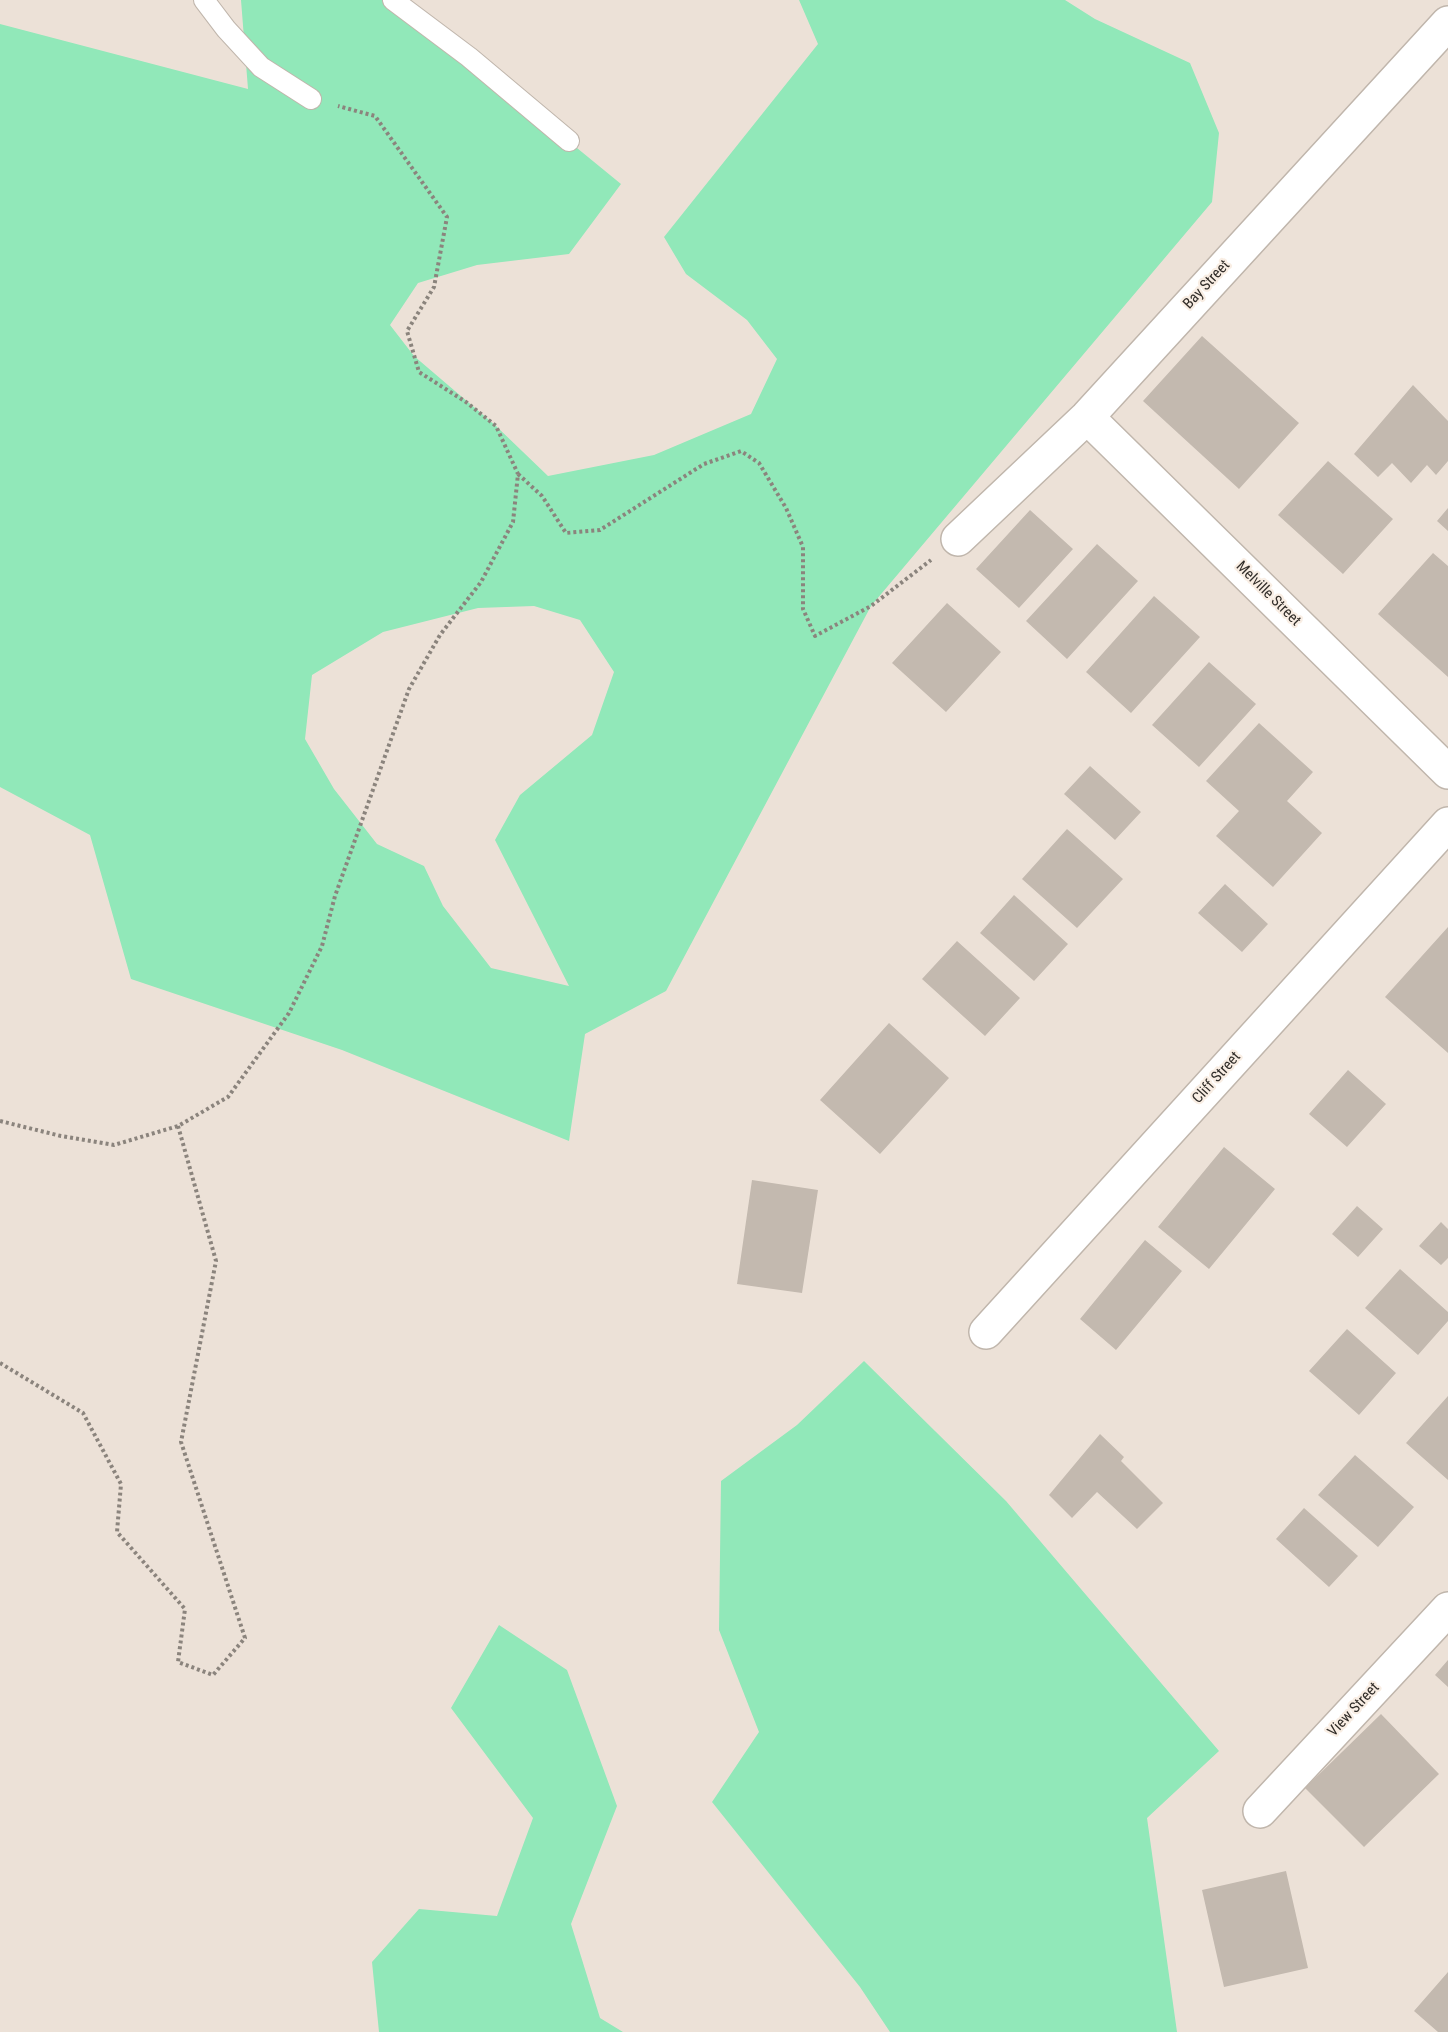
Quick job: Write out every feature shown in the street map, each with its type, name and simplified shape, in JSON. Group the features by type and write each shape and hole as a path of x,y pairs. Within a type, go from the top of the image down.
{"street":[{"name":"Bay Street","path":"958,539 1087,417 1448,23"},
{"name":"Melville Street","path":"1087,417 1448,772"},
{"name":"Cliff Street","path":"986,1332 1448,824"},
{"name":"View Street","path":"1260,1811 1448,1609"}],"lane":[{"path":"204,0 226,29 261,67 311,99"},
{"path":"393,0 469,57 569,141"}],"path":[{"path":"311,99 375,116 447,218 434,287 407,331 419,372 466,402 496,426 518,474 542,496 566,533 600,531 704,464 741,451 759,463 786,508 803,547 804,609 815,636 871,606 958,539"},
{"path":"0,1121 62,1136 114,1145 178,1126 228,1097 289,1013 322,946 335,896 410,689 440,635 481,582 513,522 518,474"},
{"path":"0,1363 83,1413 121,1484 117,1532 184,1609 178,1662 213,1675 245,1638 181,1442 216,1261 178,1126"}],"green space":[{"path":"241,0 396,0 621,184 569,254 477,265 418,283 390,325 414,356 496,426 548,476 654,455 751,414 777,359 747,320 686,274 664,237 818,44 799,0 1065,0 1095,19 1190,63 1219,133 1212,202 871,606 666,991 585,1034 569,1141 342,1050 131,979 90,835 0,787 0,24 248,89","holes":["534,606 580,620 614,672 592,735 520,795 495,840 569,986 491,968 443,906 424,866 377,844 334,789 305,739 312,675 383,632 478,608"]},
{"path":"864,1361 1006,1501 1219,1751 1147,1818 1177,2032 890,2032 860,1987 712,1802 759,1732 719,1630 721,1481 797,1425"},
{"path":"499,1625 567,1670 617,1806 571,1924 600,2018 623,2032 379,2032 372,1962 419,1909 497,1916 533,1818 451,1708"}],"building":[{"path":"1202,336 1299,423 1239,489 1143,401"},
{"path":"1413,385 1448,421 1448,461 1436,475 1427,465 1411,483 1392,463 1378,477 1354,454"},
{"path":"1328,461 1393,519 1343,574 1278,515"},
{"path":"1448,508 1448,531 1437,521"},
{"path":"1030,510 1073,549 1019,608 976,569"},
{"path":"1097,544 1138,581 1067,659 1026,621"},
{"path":"1433,553 1448,566 1448,677 1378,614"},
{"path":"1154,596 1200,637 1131,713 1086,672"},
{"path":"947,603 1001,652 946,712 892,663"},
{"path":"1209,662 1256,704 1199,767 1152,725"},
{"path":"1259,723 1313,772 1287,801 1322,833 1273,887 1216,836 1239,811 1206,781"},
{"path":"1090,766 1141,812 1115,840 1064,794"},
{"path":"1067,829 1123,879 1077,928 1022,879"},
{"path":"1225,884 1268,924 1242,952 1198,913"},
{"path":"1014,895 1068,944 1034,981 980,933"},
{"path":"1448,927 1448,1053 1385,997"},
{"path":"957,941 1020,998 985,1036 922,979"},
{"path":"889,1023 949,1078 880,1154 820,1100"},
{"path":"1348,1070 1386,1104 1347,1147 1309,1114"},
{"path":"1224,1147 1275,1189 1209,1269 1158,1227"},
{"path":"752,1180 818,1190 802,1293 737,1284"},
{"path":"1357,1206 1383,1229 1358,1257 1332,1234"},
{"path":"1441,1222 1448,1229 1448,1258 1441,1265 1419,1246"},
{"path":"1145,1240 1182,1271 1116,1350 1080,1319"},
{"path":"1400,1269 1448,1312 1448,1321 1418,1355 1365,1308"},
{"path":"1347,1329 1396,1373 1359,1415 1309,1371"},
{"path":"1448,1396 1448,1480 1406,1443"},
{"path":"1100,1434 1124,1457 1121,1461 1163,1503 1137,1529 1097,1492 1072,1518 1049,1495"},
{"path":"1355,1455 1414,1507 1378,1547 1318,1495"},
{"path":"1304,1508 1358,1556 1329,1587 1276,1539"},
{"path":"1448,1660 1448,1687 1435,1675"},
{"path":"1381,1714 1439,1774 1364,1847 1305,1788"},
{"path":"1286,1871 1308,1968 1224,1987 1202,1890"},
{"path":"1448,1972 1448,2032 1438,2032 1414,2011"}]}
